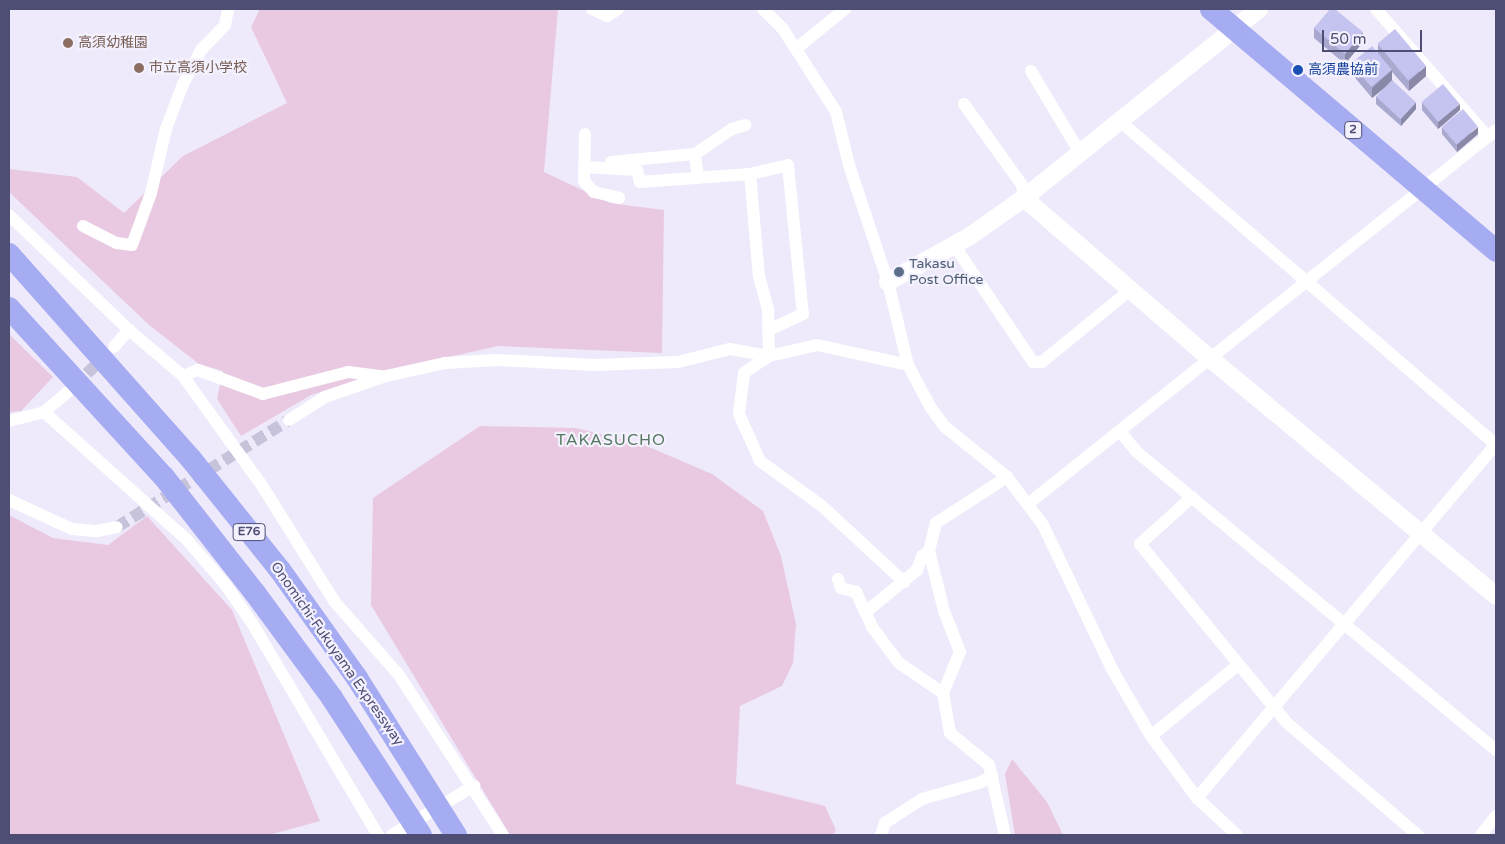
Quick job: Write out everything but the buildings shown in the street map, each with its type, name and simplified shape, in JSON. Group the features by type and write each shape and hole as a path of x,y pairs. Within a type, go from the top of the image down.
{"highway":[{"name":"2","path":"1211,9 1496,250"},
{"name":"Onomichi-Fukuyama Expressway","path":"9,254 191,459 280,570 358,678 456,835"},
{"name":"E76","path":"9,308 164,478 249,585 332,698 422,835"}],"street":[{"path":"83,226 118,243 132,245 151,193 166,129 183,84 202,49 224,25 228,9"},
{"path":"592,9 606,16 618,9"},
{"path":"763,9 783,28 836,112 849,165 888,282 908,365 944,426 1007,477 1028,504 1063,562 1112,669 1151,736 1196,798 1237,835"},
{"path":"797,48 845,9"},
{"path":"888,282 954,245 1024,198 1259,9"},
{"path":"1028,504 1122,433 1492,134 1376,9"},
{"path":"1031,71 1080,153"},
{"path":"964,104 1022,186 1024,198 1212,360 1496,596"},
{"path":"1120,122 1496,444 1422,534 1196,798"},
{"path":"586,164 695,154 732,129 745,125"},
{"path":"585,134 586,164 584,181 594,192 618,198"},
{"path":"695,154 698,178"},
{"path":"586,164 637,170 640,182 750,174 788,165 803,314 768,330"},
{"path":"750,174 768,330 769,356"},
{"path":"9,215 129,330 183,376 261,484 334,602 399,675 468,789 503,835"},
{"path":"954,245 1033,362 1042,362 1130,290"},
{"path":"114,348 129,330"},
{"path":"904,582 822,506 760,461 739,414 740,390 744,373 769,356 817,345 908,365"},
{"path":"289,420 325,398 386,376 445,363 497,360 594,365 678,362 730,349 769,356"},
{"path":"183,376 198,370 263,394 348,372 386,376"},
{"path":"9,421 44,412 67,393"},
{"path":"44,412 187,540 225,584 252,623 378,835"},
{"path":"1122,433 1137,452 1496,750"},
{"path":"867,611 904,582 929,551 936,523 1007,477"},
{"path":"1192,497 1140,544 1273,708 1418,835"},
{"path":"9,500 72,529 97,531 117,527"},
{"path":"929,551 944,611 960,652 943,693 950,733 989,765 1005,835"},
{"path":"838,579 841,588 856,592 867,611 872,627 898,663 943,693"},
{"path":"1151,736 1238,665"},
{"path":"881,835 885,823 922,798 979,783 992,776"},
{"path":"392,835 468,789"},
{"path":"1481,835 1496,816"}],"shaded area":[{"path":"260,9 558,9 544,172 610,203 664,210 662,353 498,346 387,371 311,395 241,436 217,399 223,371 199,364 149,325 9,192 9,169 77,177 124,213 183,156 287,103 251,27"},
{"path":"9,334 53,377 21,411 9,412"},
{"path":"480,426 576,428 642,444 712,474 763,511 781,556 796,624 793,663 782,686 740,706 736,784 825,806 836,830 833,835 510,835 371,605 373,498"},
{"path":"9,515 53,538 108,545 147,516 232,610 320,821 269,835 9,835"},
{"path":"1012,759 1047,802 1063,835 1015,835 1005,774"}],"tunnel":[{"path":"74,386 106,355"},
{"path":"117,527 289,420"}],"place":[{"name":"高須幼稚園","path":"68,43"},
{"name":"市立高須小学校","path":"139,68"},
{"name":"高須農協前","path":"1298,70"},
{"name":"Takasu Post Office","path":"899,272"}],"district":[{"name":"TAKASUCHO","path":"611,440"}]}
